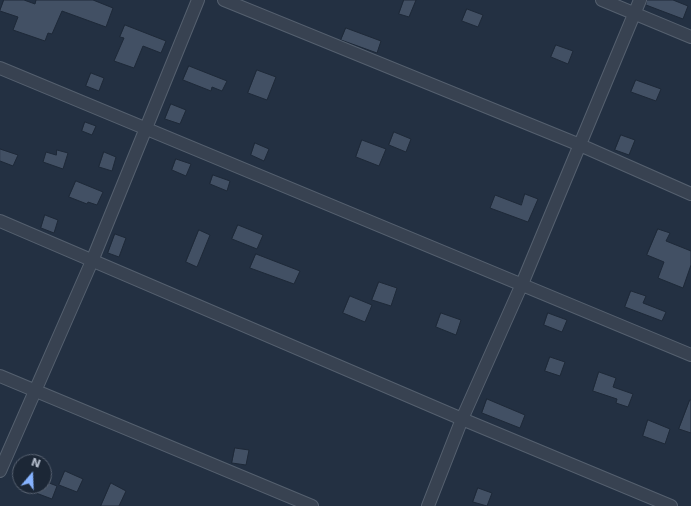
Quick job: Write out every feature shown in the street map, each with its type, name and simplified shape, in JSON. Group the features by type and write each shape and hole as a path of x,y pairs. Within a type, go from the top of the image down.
{"street":[{"path":"0,471 92,261 198,0"},
{"path":"224,0 580,145 691,194"},
{"path":"602,0 691,37"},
{"path":"428,506 462,419 522,284 640,0"},
{"path":"0,68 691,355"},
{"path":"0,221 462,419 671,506"},
{"path":"0,376 312,506"}],"building":[{"path":"4,0 24,0 35,4 36,0 93,0 113,8 106,27 62,11 52,34 48,33 45,41 13,30 18,17 0,11"},
{"path":"404,0 416,0 409,17 399,14"},
{"path":"647,0 673,0 688,6 683,19 646,5"},
{"path":"467,9 483,15 478,27 462,21"},
{"path":"125,25 166,41 161,53 143,46 134,68 114,61 124,38 120,37"},
{"path":"346,28 381,41 377,53 341,40"},
{"path":"556,45 573,51 568,64 551,57"},
{"path":"189,66 227,81 222,91 212,87 211,91 183,80"},
{"path":"257,70 276,77 267,100 248,93"},
{"path":"91,73 104,78 99,91 86,86"},
{"path":"636,80 661,89 656,101 631,92"},
{"path":"171,104 186,110 180,124 165,119"},
{"path":"85,122 96,126 92,135 82,131"},
{"path":"394,132 411,139 406,152 389,145"},
{"path":"621,135 635,140 629,155 615,150"},
{"path":"362,140 386,149 379,166 356,157"},
{"path":"255,143 269,149 264,161 251,155"},
{"path":"0,149 18,155 13,166 0,161"},
{"path":"57,150 68,153 63,169 43,162 46,152 56,155"},
{"path":"104,152 116,157 112,171 99,167"},
{"path":"176,159 191,164 186,176 172,170"},
{"path":"213,175 230,181 227,191 210,184"},
{"path":"76,181 103,192 97,205 88,202 87,204 69,197"},
{"path":"525,194 538,199 528,222 490,208 495,195 521,205"},
{"path":"45,215 58,220 54,233 41,228"},
{"path":"238,225 263,235 257,249 232,239"},
{"path":"658,229 670,233 666,241 691,251 691,265 683,288 658,278 664,262 647,255"},
{"path":"199,230 210,235 197,267 186,262"},
{"path":"115,234 126,238 119,257 108,253"},
{"path":"256,254 300,271 294,284 250,268"},
{"path":"379,282 397,288 391,306 372,300"},
{"path":"631,291 646,296 643,303 666,312 662,321 625,307"},
{"path":"350,296 372,305 365,322 343,313"},
{"path":"441,313 461,320 456,335 436,327"},
{"path":"548,313 567,320 562,332 544,325"},
{"path":"550,357 565,362 560,376 545,371"},
{"path":"599,372 616,378 613,387 633,394 628,407 616,403 617,399 593,391"},
{"path":"487,399 525,415 520,428 482,413"},
{"path":"691,400 691,433 679,429"},
{"path":"648,420 670,429 665,444 643,436"},
{"path":"235,448 249,450 246,465 232,463"},
{"path":"65,471 83,479 77,492 59,485"},
{"path":"111,483 126,491 119,506 101,506"},
{"path":"52,484 57,486 52,499 39,494 52,494"},
{"path":"478,488 492,493 487,506 473,502"}]}
